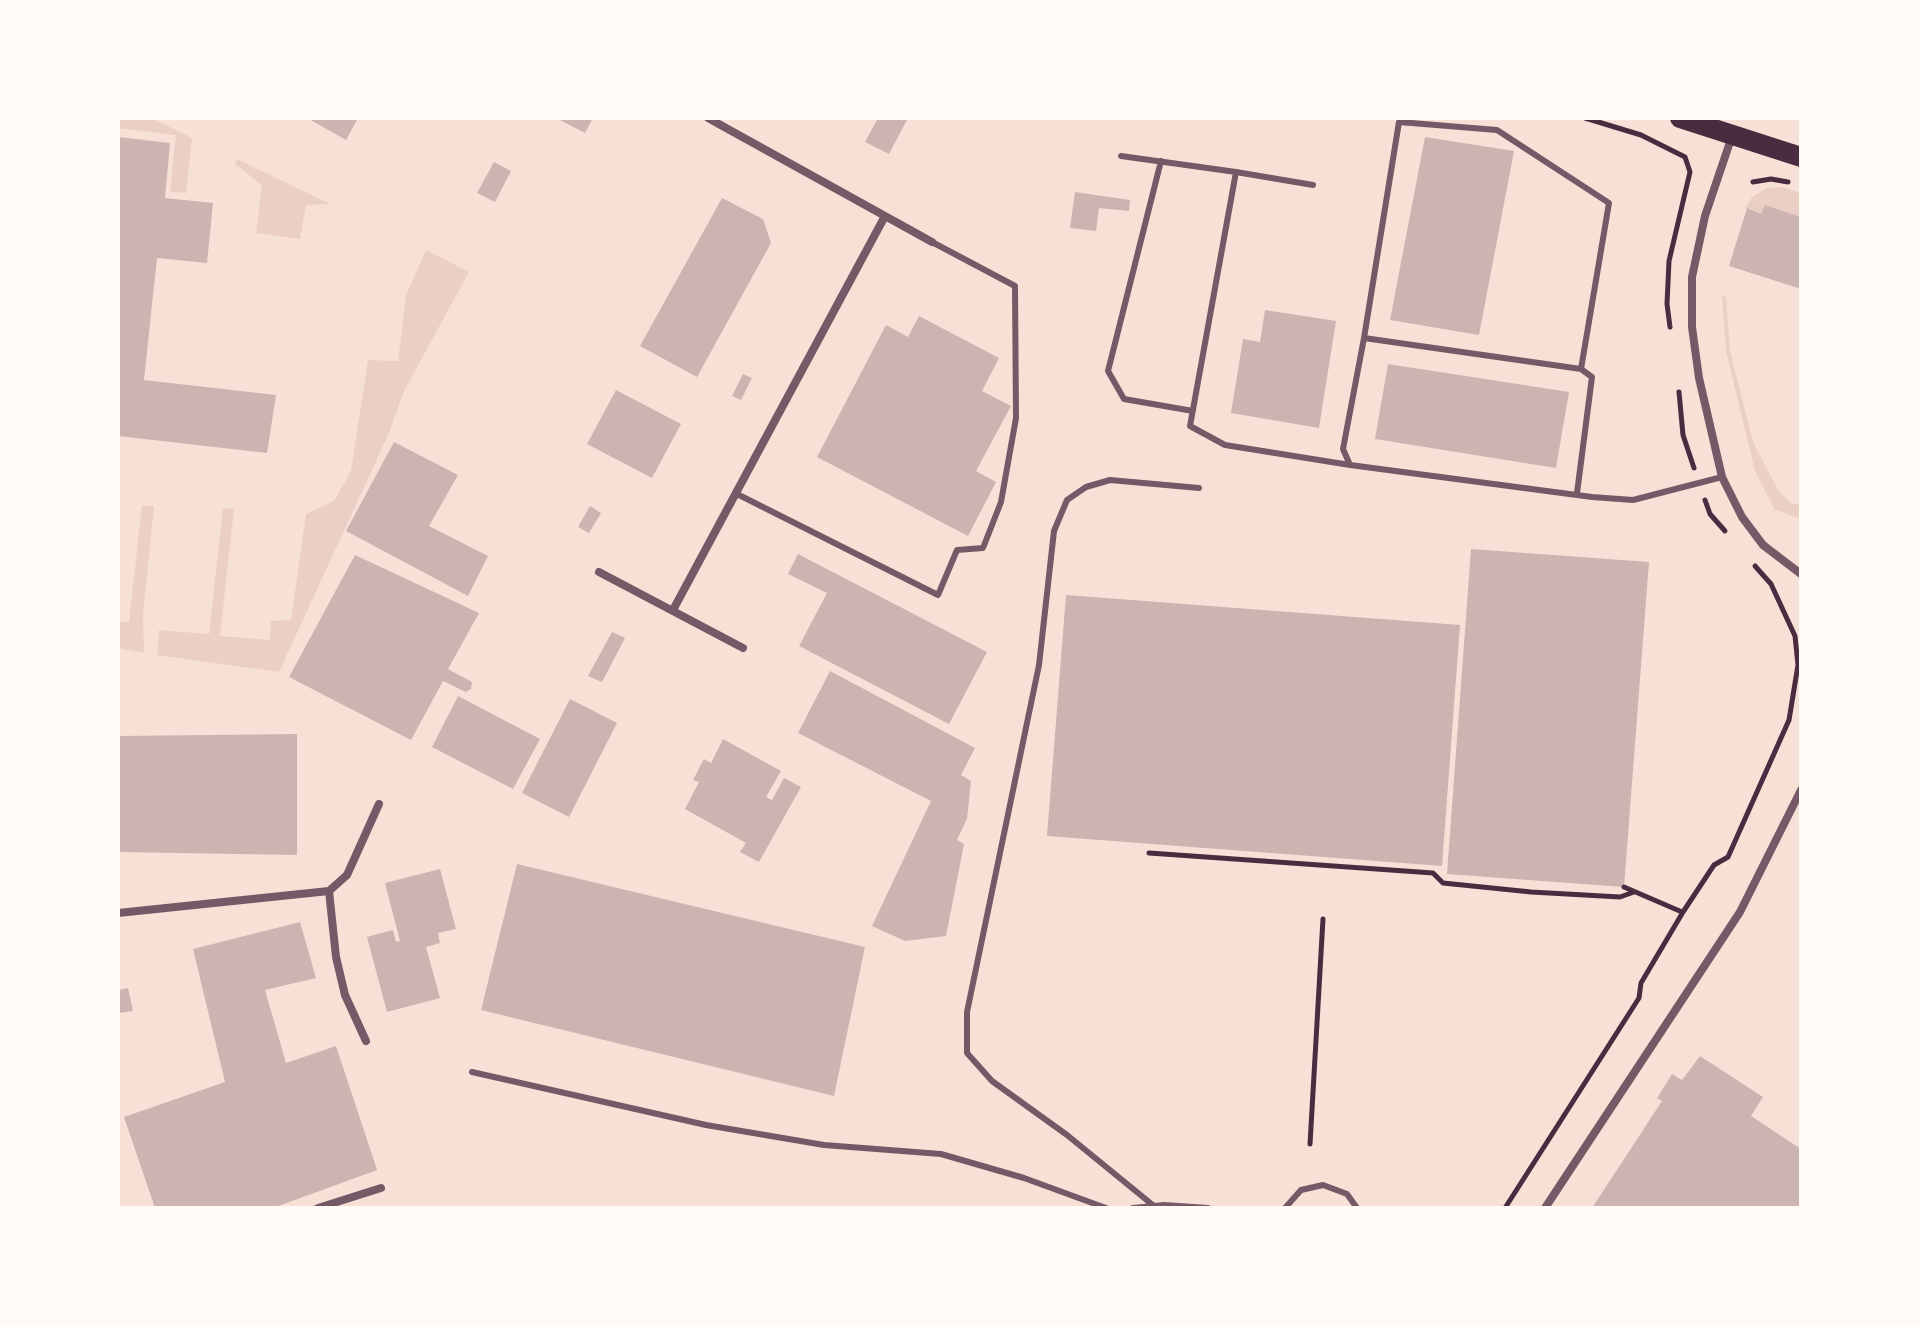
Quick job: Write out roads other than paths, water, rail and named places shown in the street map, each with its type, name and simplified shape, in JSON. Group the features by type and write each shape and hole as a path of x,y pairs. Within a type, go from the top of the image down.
{"main road":[{"path":"1680,118 1801,157"}],"street":[{"path":"708,118 932,242"},
{"path":"1733,135 1705,216 1692,277 1692,327 1699,378 1722,477 1742,517 1763,545 1801,574"},
{"path":"673,610 885,216"},
{"path":"599,572 743,648"},
{"path":"1545,1208 1740,912 1801,790"},
{"path":"118,913 329,891 347,875 379,804"},
{"path":"329,891 336,957 345,995 366,1041"},
{"path":"318,1208 381,1188"}],"lane":[{"path":"1350,465 1343,449 1399,122 1497,130 1609,203 1581,369"},
{"path":"1121,156 1313,185"},
{"path":"1161,161 1108,371 1124,399 1193,411"},
{"path":"1236,172 1190,426 1225,445 1350,465 1633,500 1722,477"},
{"path":"735,493 938,595 957,550 983,548 1001,502 1016,418 1015,286 932,242"},
{"path":"1364,338 1581,369 1592,377 1577,493"},
{"path":"1154,1206 1067,1135 992,1081 967,1053 967,1012 1039,665 1054,531 1067,500 1086,487 1110,480 1199,488"},
{"path":"472,1072 721,1128 824,1145 941,1154 1024,1178 1106,1208"},
{"path":"1285,1208 1301,1190 1323,1185 1347,1194 1357,1208"},
{"path":"1133,1208 1208,1208"}]}
